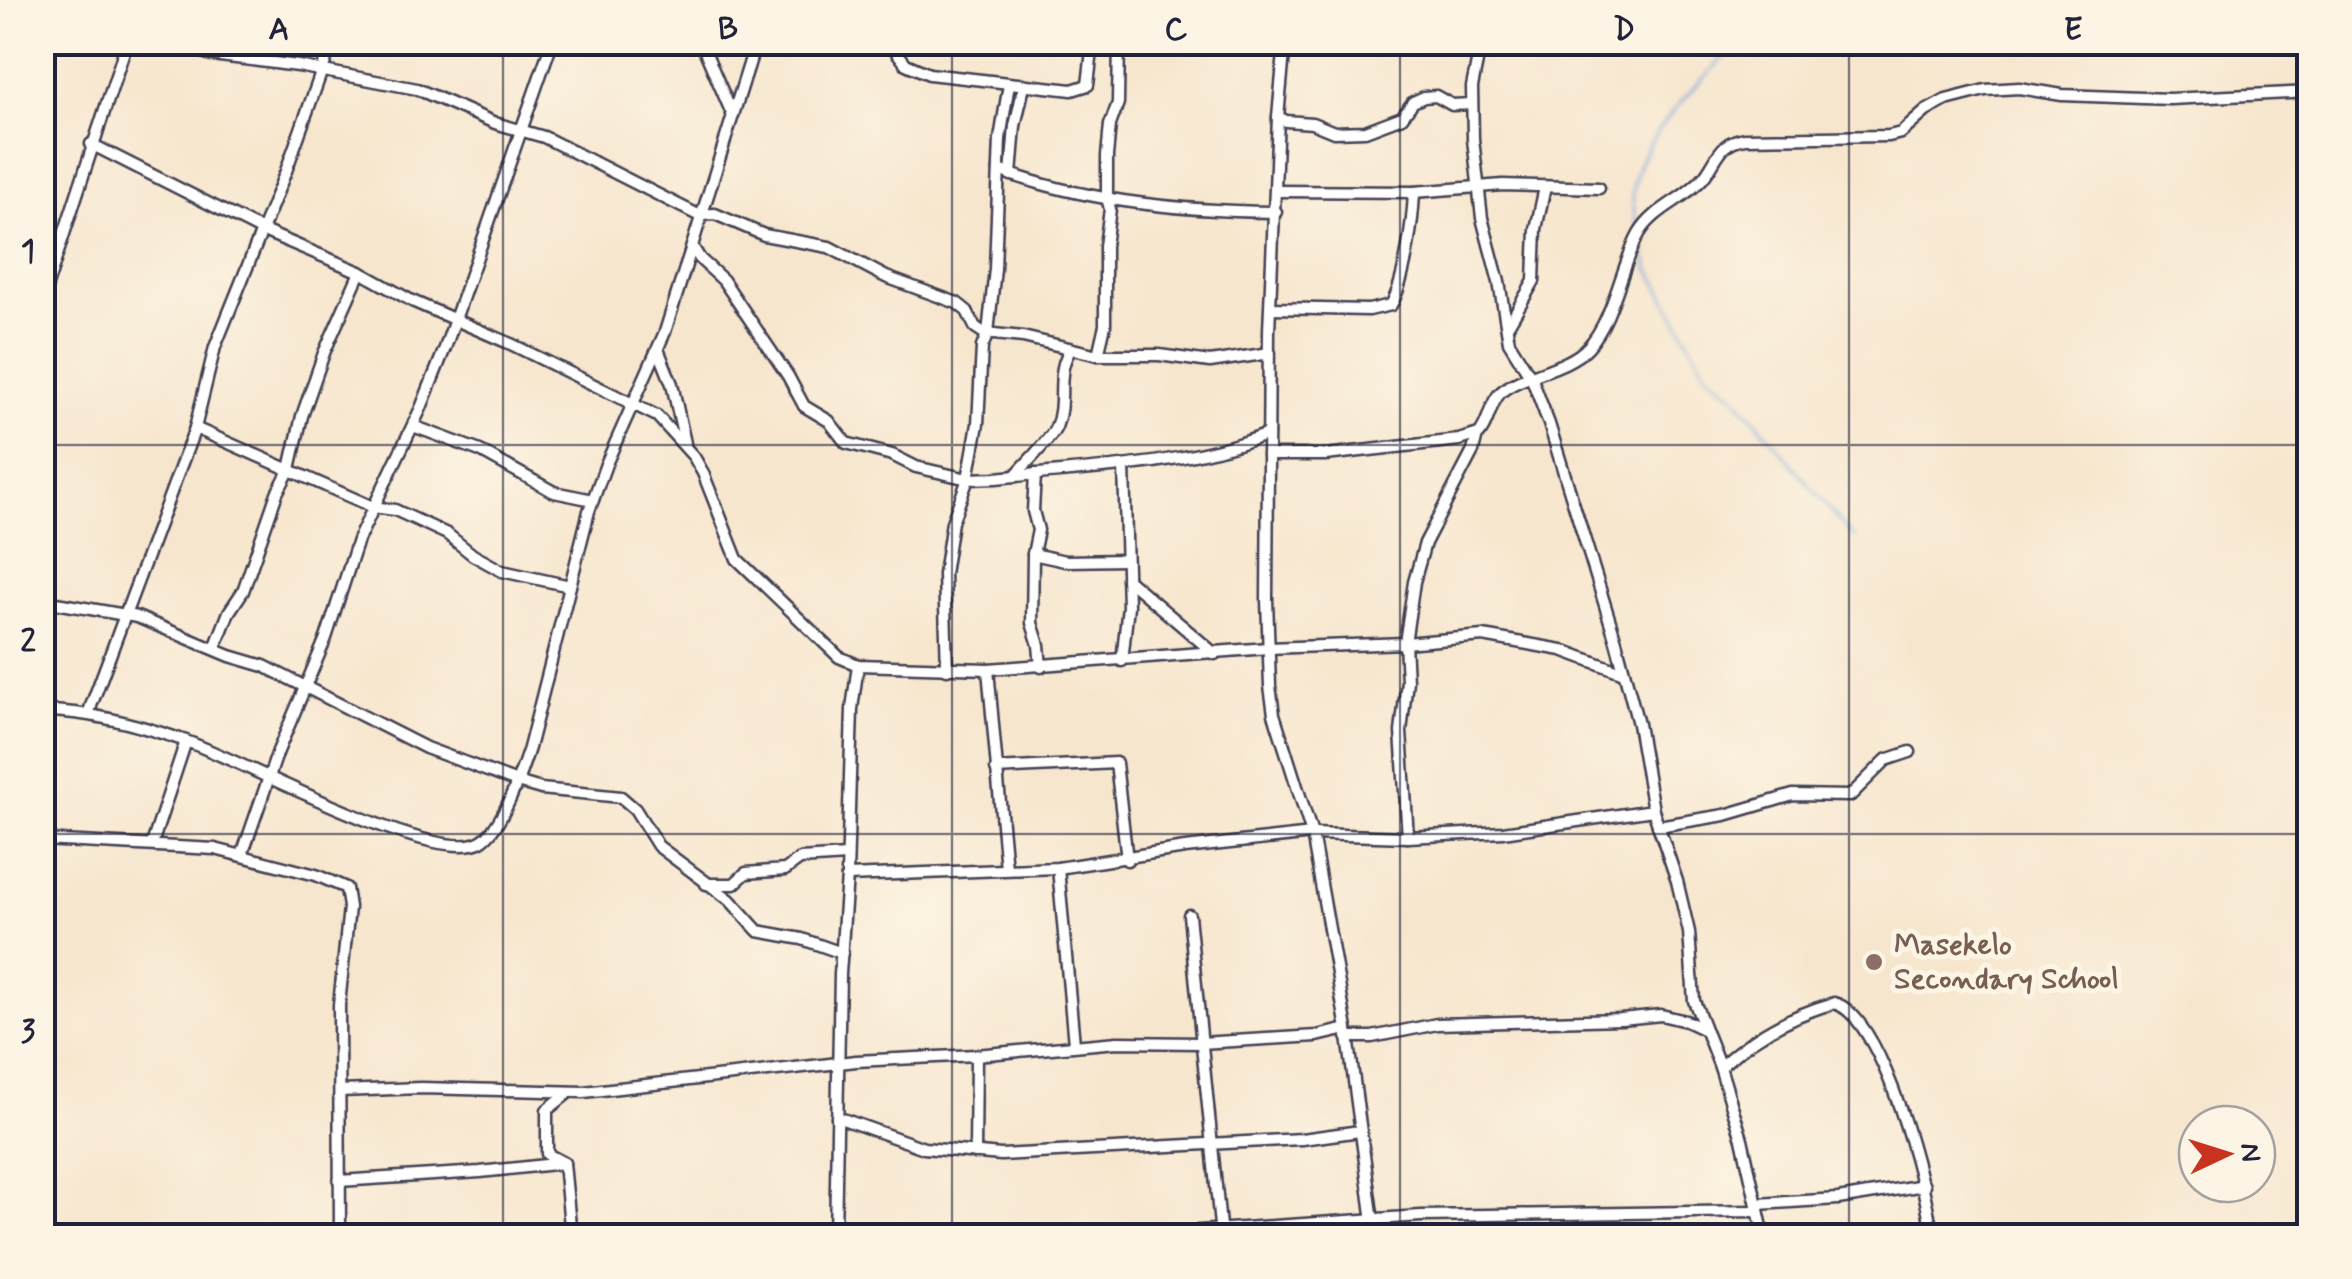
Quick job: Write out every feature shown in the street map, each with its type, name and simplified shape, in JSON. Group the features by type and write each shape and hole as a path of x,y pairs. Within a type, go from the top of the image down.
{"street":[{"path":"42,301 127,42"},
{"path":"168,42 212,55 407,86 495,123 562,145 693,213 715,214 764,235 829,247 886,277 957,303 967,311 975,327 988,333 1098,355 1164,356 1210,362 1270,353"},
{"path":"88,714 196,428 215,347 332,42"},
{"path":"242,855 268,777 306,688 373,507 413,426 552,42"},
{"path":"701,42 734,116"},
{"path":"42,710 88,714 186,740 363,818 457,847 487,837 518,782 593,500 658,348 756,42"},
{"path":"889,42 906,64 918,71 1072,90 1086,87 1093,42"},
{"path":"1098,355 1105,325 1110,125 1118,103 1118,42"},
{"path":"1285,42 1278,117 1271,308 1268,648 1274,714 1312,834 1333,948 1376,1236"},
{"path":"1481,42 1471,104 1478,187 1507,328 1512,348 1532,379 1568,482 1624,673 1638,724 1653,810 1684,912 1691,945 1691,988 1720,1067 1764,1236"},
{"path":"947,669 944,574 952,522 968,479 980,407 982,347 988,333 998,232 1000,140 1009,84"},
{"path":"1012,174 1015,126 1024,86"},
{"path":"1268,456 1325,455 1477,436 1483,431 1498,395 1588,348 1644,226 1701,180 1730,141 1889,136 1901,133 1946,100 2004,88 2144,99 2310,92"},
{"path":"1278,117 1312,122 1334,132 1365,131 1402,117 1413,102 1424,96 1436,96 1452,105 1471,104"},
{"path":"92,144 261,230 360,272 657,416 704,473 737,558 839,657 858,665 988,669 1268,648 1495,637 1572,652 1624,673"},
{"path":"999,170 1107,198 1225,212 1276,212"},
{"path":"1507,328 1534,281 1536,228 1545,187"},
{"path":"1276,191 1599,188"},
{"path":"1271,308 1369,310 1391,305 1414,218 1414,192"},
{"path":"692,246 723,280 804,406 829,421 846,444 916,467 968,479 1171,462 1224,450 1268,434"},
{"path":"215,648 229,612 243,590 271,509 290,469 302,416 360,272"},
{"path":"658,348 672,384 687,448"},
{"path":"1015,476 1056,430 1062,405 1061,368 1071,349"},
{"path":"413,426 480,451 554,492 593,500"},
{"path":"196,428 373,507 395,510 447,534 472,555 502,571 570,586"},
{"path":"1408,837 1402,732 1407,682 1405,643 1420,556 1477,436"},
{"path":"1122,661 1127,628 1124,466"},
{"path":"1035,474 1033,508 1038,530 1033,554 1032,623 1041,666"},
{"path":"1033,554 1066,560 1126,560"},
{"path":"1127,579 1215,654"},
{"path":"42,604 128,615 264,666 426,748 518,782 541,789 621,797 634,809 658,846 736,904 762,934 802,938 842,953"},
{"path":"835,1236 842,953 852,709 858,665"},
{"path":"988,669 1006,868"},
{"path":"152,844 186,740"},
{"path":"1658,826 1725,815 1796,794 1848,796 1886,760 1910,752"},
{"path":"996,768 1115,762 1127,860"},
{"path":"847,876 1058,868 1312,834 1408,837 1523,830 1653,810"},
{"path":"42,840 152,844 242,855 334,880 348,894 339,1005 340,1236"},
{"path":"706,884 734,884 746,873 784,870 800,859 846,856"},
{"path":"1058,868 1074,1044"},
{"path":"1189,915 1221,1234"},
{"path":"1720,1067 1766,1032 1827,1005 1844,1006 1878,1052 1924,1185 1932,1236"},
{"path":"340,1092 421,1088 569,1092 840,1063 976,1055 1074,1044 1200,1042 1347,1033 1372,1037 1437,1024 1621,1019 1661,1014 1704,1030"},
{"path":"975,1153 976,1055"},
{"path":"564,1163 548,1154 546,1114 552,1104 569,1092"},
{"path":"836,1117 924,1148 975,1153 1051,1154 1360,1132"},
{"path":"339,1181 564,1163"},
{"path":"564,1163 571,1236"},
{"path":"1126,1236 1221,1234 1373,1219 1757,1208 1924,1185"}],"waterway":[{"path":"1637,227 1633,193 1638,169 1671,114 1728,53 1730,44 1715,55 1712,42"},
{"path":"1640,240 1649,268 1706,372 1735,396 1854,538"}],"place":[{"name":"Masekelo Secondary School","path":"1874,962"}]}
